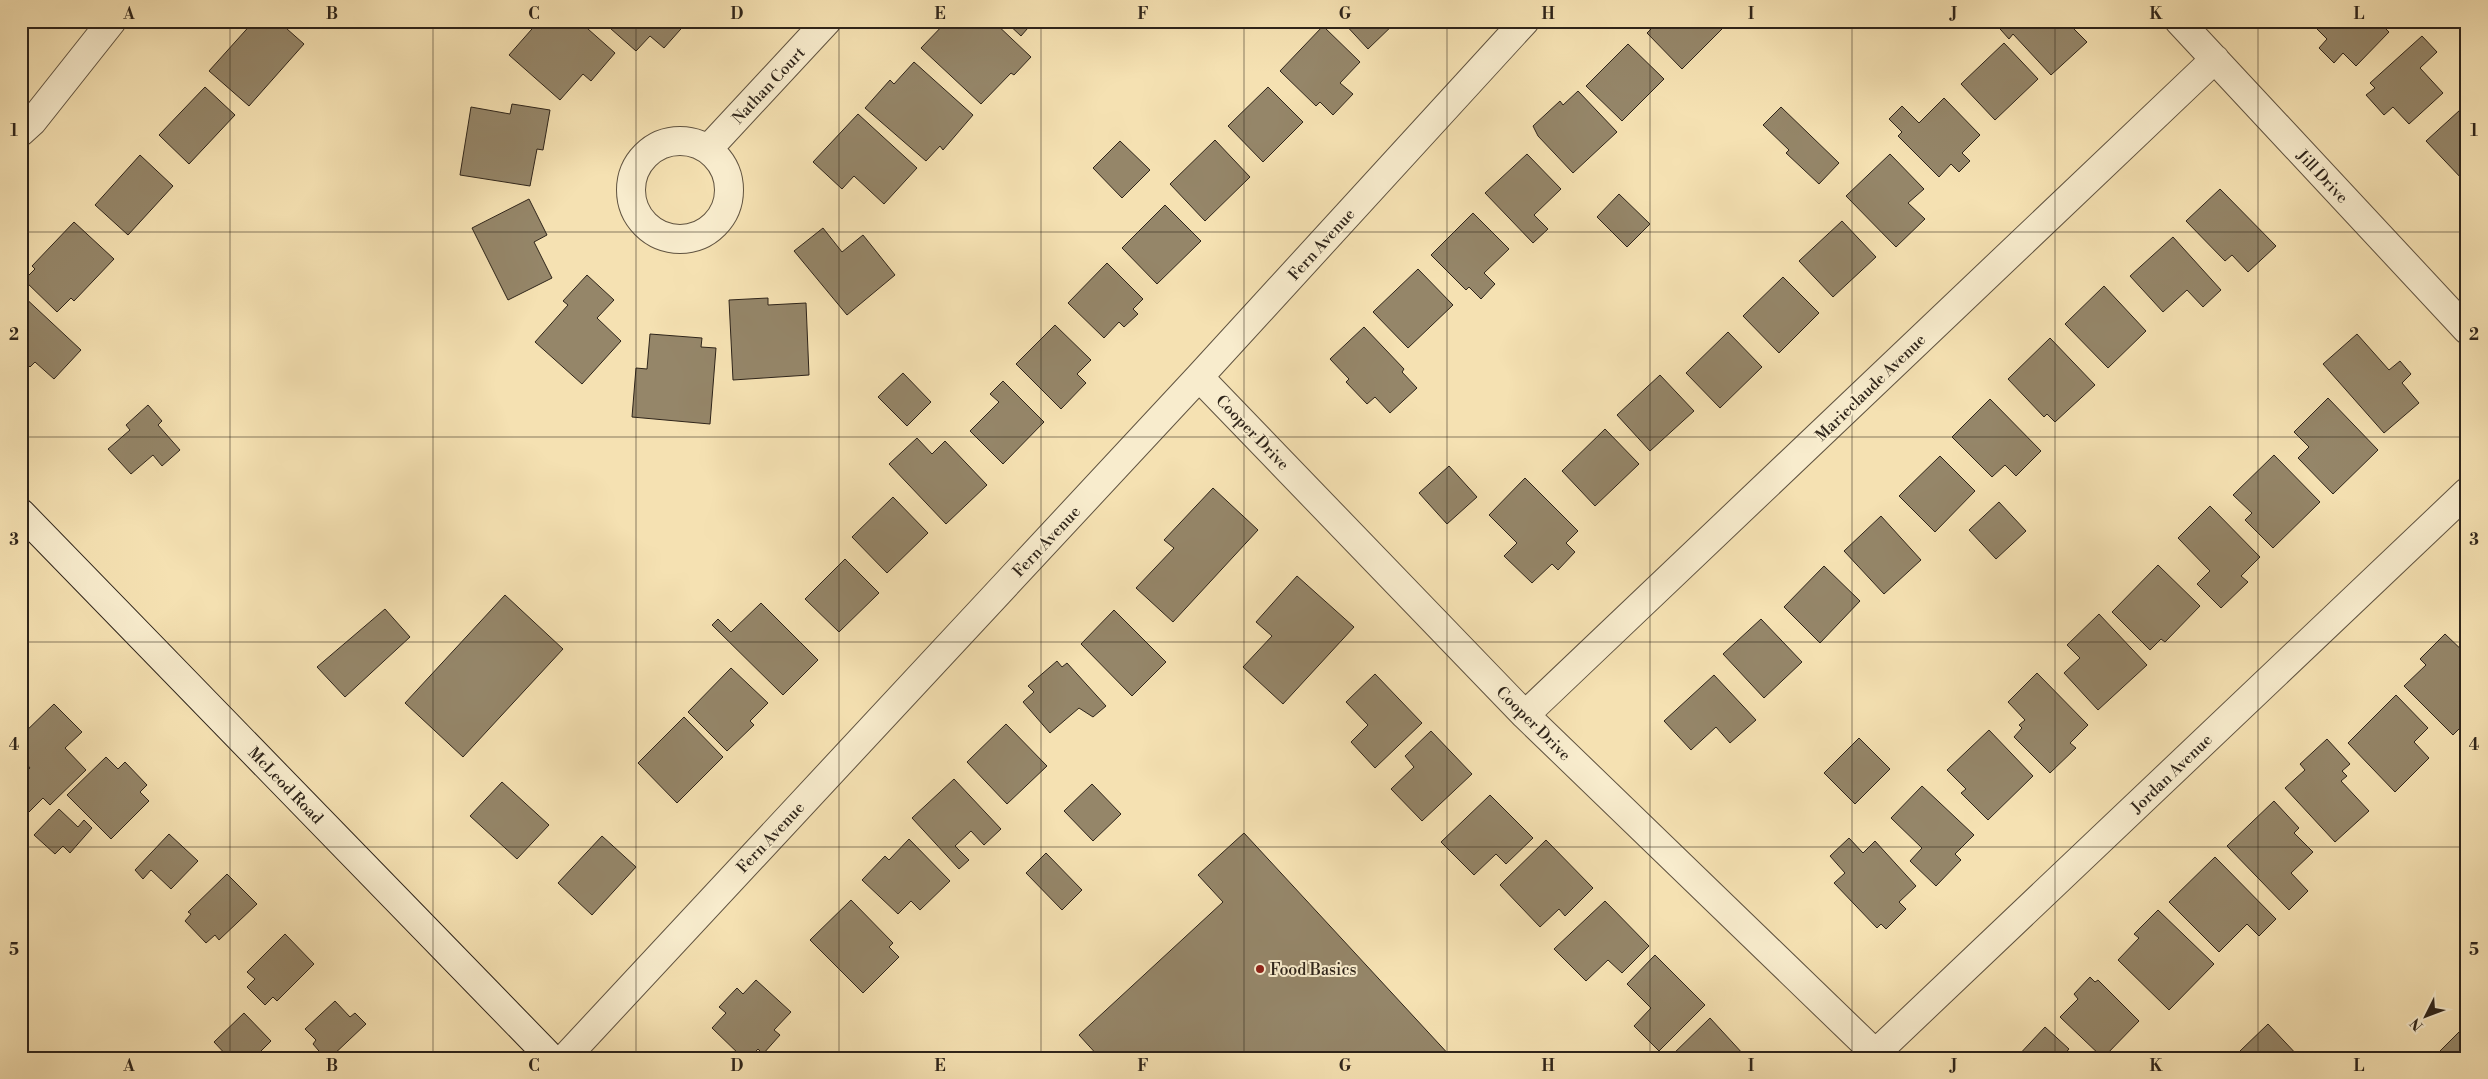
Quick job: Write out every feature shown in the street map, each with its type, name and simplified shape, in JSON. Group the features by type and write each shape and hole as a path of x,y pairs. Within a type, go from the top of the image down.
{"street":[{"path":"21,132 32,122 112,21"},
{"name":"Nathan Court","path":"709,148 827,21"},
{"name":"Fern Avenue","path":"565,1058 1199,377 1524,21"},
{"name":"Jill Drive","path":"2179,21 2467,330"},
{"name":"Marieclaude Avenue","path":"1525,715 2214,59"},
{"name":"Cooper Drive","path":"1199,377 1525,715 1878,1056"},
{"name":"Jordan Avenue","path":"1878,1056 2467,492"},
{"name":"McLeod Road","path":"21,513 551,1058"}],"building":[{"path":"254,21 278,21 304,44 249,106 209,71"},
{"path":"539,21 579,21 615,53 591,81 583,74 560,100 509,55"},
{"path":"602,21 688,21 664,48 650,36 636,51"},
{"path":"947,21 993,21 1031,57 1014,75 1011,73 981,104 921,48"},
{"path":"1005,21 1034,21 1021,36"},
{"path":"1342,21 1397,21 1368,49"},
{"path":"1659,21 1716,21 1723,28 1682,69 1647,33"},
{"path":"1993,21 2082,21 2074,29 2087,42 2051,75 2013,34 2009,39"},
{"path":"2325,21 2378,21 2389,32 2356,66 2343,53 2334,63 2319,48 2327,39 2317,29"},
{"path":"1323,26 1360,62 1340,83 1353,94 1333,115 1320,102 1316,106 1280,71"},
{"path":"2422,36 2437,52 2420,68 2443,93 2409,124 2393,107 2384,115 2366,95 2375,88 2370,83"},
{"path":"2004,43 2038,79 1995,120 1961,84"},
{"path":"1628,44 1664,79 1622,121 1586,86"},
{"path":"914,62 973,115 943,150 940,146 926,161 865,108 890,80 894,84"},
{"path":"205,87 235,115 189,164 159,135"},
{"path":"1268,87 1303,122 1263,162 1228,126"},
{"path":"1578,91 1617,132 1573,173 1538,136 1533,126 1560,101 1563,105"},
{"path":"1944,98 1980,135 1962,153 1970,161 1959,172 1951,164 1939,177 1898,136 1902,132 1889,119 1902,106 1919,123"},
{"path":"512,104 550,110 543,150 537,149 530,186 460,175 471,107 510,114"},
{"path":"1781,107 1839,163 1819,184 1786,153 1789,150 1763,125"},
{"path":"2460,110 2467,117 2467,177 2463,180 2426,141"},
{"path":"858,114 917,168 884,204 854,176 842,189 813,162"},
{"path":"1215,140 1250,177 1205,221 1170,184"},
{"path":"1120,141 1150,170 1122,198 1093,168"},
{"path":"1527,154 1561,189 1534,215 1548,229 1533,243 1485,193"},
{"path":"1890,154 1924,189 1908,203 1925,219 1896,247 1846,196"},
{"path":"140,155 173,186 128,235 95,205"},
{"path":"2220,189 2276,246 2248,272 2232,255 2225,261 2186,221"},
{"path":"1619,194 1650,224 1627,247 1597,217"},
{"path":"529,199 547,235 534,242 552,278 508,300 472,228"},
{"path":"1165,205 1201,241 1157,284 1122,248"},
{"path":"1473,213 1509,249 1484,273 1495,284 1481,299 1469,287 1466,290 1431,255"},
{"path":"1842,221 1876,257 1833,297 1799,261"},
{"path":"74,222 114,259 74,301 71,298 57,312 24,280 35,269 32,266"},
{"path":"823,228 842,252 863,235 895,275 847,315 794,251"},
{"path":"2173,237 2221,290 2203,307 2187,290 2163,312 2130,276"},
{"path":"1107,263 1143,299 1133,309 1138,314 1124,327 1119,322 1104,338 1068,303"},
{"path":"1418,269 1453,305 1408,348 1373,312"},
{"path":"587,275 614,300 597,318 621,341 582,384 535,342 568,305 563,301"},
{"path":"1783,277 1819,313 1779,353 1743,316"},
{"path":"2104,286 2146,331 2108,368 2065,324"},
{"path":"21,294 81,350 54,379 35,362 30,367 21,358"},
{"path":"768,298 768,305 806,303 809,375 733,380 729,300"},
{"path":"1055,325 1091,360 1077,374 1086,383 1061,409 1016,364"},
{"path":"1364,327 1404,369 1402,372 1417,388 1390,413 1375,397 1367,404 1346,382 1349,379 1330,359"},
{"path":"1728,332 1762,367 1720,408 1686,373"},
{"path":"650,334 702,338 701,347 716,348 710,424 632,417 636,368 647,369"},
{"path":"2357,334 2389,370 2400,361 2411,374 2402,383 2419,403 2384,433 2323,364"},
{"path":"2050,338 2095,385 2055,422 2047,414 2044,417 2008,379"},
{"path":"903,373 931,402 907,426 878,397"},
{"path":"1660,375 1694,411 1650,451 1617,415"},
{"path":"1003,381 1044,422 1003,464 970,431 999,402 990,394"},
{"path":"2328,398 2378,450 2333,494 2298,458 2309,447 2294,432"},
{"path":"1990,399 2041,451 2016,476 2005,465 1992,477 1952,437"},
{"path":"148,405 162,421 158,425 180,450 162,466 153,455 131,474 108,449 130,430 126,425"},
{"path":"1605,429 1639,464 1595,506 1562,471"},
{"path":"917,438 932,454 945,441 987,485 946,524 889,464"},
{"path":"2274,455 2320,502 2273,548 2245,520 2252,513 2233,495"},
{"path":"1940,456 1975,491 1935,532 1899,496"},
{"path":"1449,466 1477,497 1447,524 1419,493"},
{"path":"1525,478 1578,531 1566,543 1575,552 1558,570 1552,564 1532,583 1504,556 1517,543 1489,515"},
{"path":"1213,488 1258,530 1173,622 1136,588 1174,548 1164,540"},
{"path":"893,497 928,533 887,573 852,537"},
{"path":"1999,502 2026,531 1996,559 1969,530"},
{"path":"2210,506 2260,557 2241,576 2248,582 2221,608 2197,584 2210,571 2178,538"},
{"path":"1881,516 1921,560 1884,594 1844,551"},
{"path":"845,559 879,593 839,632 805,599"},
{"path":"2158,565 2200,606 2165,642 2161,639 2150,650 2112,612"},
{"path":"1824,566 1860,601 1820,643 1784,607"},
{"path":"1297,576 1354,627 1283,704 1243,667 1272,636 1256,622"},
{"path":"505,595 563,649 463,757 405,703"},
{"path":"761,603 818,660 783,695 712,625 718,619 731,632"},
{"path":"385,609 410,637 345,697 317,667"},
{"path":"1114,610 1166,662 1132,696 1081,644"},
{"path":"2099,614 2147,665 2098,710 2064,673 2080,658 2067,645"},
{"path":"1761,619 1802,662 1764,698 1723,654"},
{"path":"2445,634 2467,655 2467,673 2461,679 2467,685 2467,721 2453,735 2404,686 2426,665 2420,659"},
{"path":"21,651 26,657 21,662"},
{"path":"1057,661 1062,667 1067,663 1106,706 1093,717 1079,708 1050,733 1023,702 1034,692 1028,686"},
{"path":"731,668 768,703 750,721 754,725 727,751 688,712"},
{"path":"21,669 28,676 21,682"},
{"path":"2037,673 2088,725 2070,743 2076,748 2050,773 2014,737 2022,728 2019,725 2025,720 2008,702"},
{"path":"1375,674 1422,723 1375,768 1351,742 1368,725 1346,702"},
{"path":"1714,675 1756,720 1730,743 1716,727 1691,750 1664,721"},
{"path":"2396,695 2428,728 2414,742 2429,758 2395,792 2348,743"},
{"path":"54,704 82,732 65,748 86,770 50,805 43,798 25,816 21,812 23,788 21,776 30,768 26,763 21,768 21,736"},
{"path":"684,717 723,757 677,803 638,763"},
{"path":"1006,724 1047,766 1007,804 967,762"},
{"path":"1989,730 2033,776 1988,820 1961,793 1966,789 1947,770"},
{"path":"1431,731 1472,774 1422,821 1391,789 1414,767 1405,756"},
{"path":"1859,738 1890,769 1855,804 1824,773"},
{"path":"2327,739 2350,764 2342,771 2347,776 2341,781 2369,811 2335,842 2285,788 2305,770 2300,764"},
{"path":"106,757 118,769 125,762 147,785 140,792 149,801 111,839 67,795"},
{"path":"954,779 1001,829 984,845 971,831 955,846 969,860 959,869 912,818"},
{"path":"502,782 549,825 517,859 470,816"},
{"path":"1092,784 1121,814 1093,841 1064,811"},
{"path":"1922,786 1974,835 1955,854 1961,860 1936,886 1910,861 1922,848 1891,818"},
{"path":"1490,795 1533,838 1506,864 1496,854 1474,875 1441,842"},
{"path":"2274,801 2299,828 2294,833 2313,852 2291,873 2308,891 2289,910 2227,846"},
{"path":"59,809 78,827 84,820 92,828 70,853 63,846 55,854 34,835"},
{"name":"Food Basics","path":"1244,833 1452,1058 1100,1058 1079,1035 1223,902 1198,875"},
{"path":"169,834 198,861 171,889 151,870 143,879 135,870"},
{"path":"602,836 636,867 592,915 558,883"},
{"path":"1849,838 1863,853 1875,841 1916,886 1899,902 1906,909 1886,929 1881,924 1877,928 1834,883 1845,873 1830,856"},
{"path":"909,839 950,881 920,910 911,901 898,914 862,880 885,856 889,860"},
{"path":"1546,840 1593,888 1565,916 1559,909 1540,927 1500,885"},
{"path":"1046,853 1082,890 1062,910 1026,873"},
{"path":"2215,857 2276,919 2259,936 2247,924 2219,952 2169,902"},
{"path":"227,874 257,904 219,940 215,935 206,943 185,921 191,914 188,912"},
{"path":"851,900 893,943 889,947 899,957 863,993 810,940"},
{"path":"1605,901 1649,946 1622,973 1608,960 1586,981 1554,949"},
{"path":"2158,910 2214,964 2169,1010 2118,960 2139,938 2134,934"},
{"path":"285,934 314,964 277,1001 273,997 265,1005 247,987 255,979 247,972"},
{"path":"1655,955 1705,1005 1659,1051 1634,1026 1651,1008 1627,984"},
{"path":"2090,977 2095,982 2098,980 2139,1021 2103,1058 2060,1017 2078,999 2074,994"},
{"path":"756,980 791,1012 774,1030 780,1035 763,1054 758,1049 749,1058 743,1058 712,1028 726,1013 719,1007 737,988 743,994"},
{"path":"335,1001 350,1017 355,1013 366,1024 330,1058 327,1054 324,1057 313,1044 316,1040 305,1029"},
{"path":"244,1013 271,1041 254,1058 229,1058 214,1042"},
{"path":"1710,1018 1744,1055 1741,1058 1669,1058"},
{"path":"2268,1024 2300,1058 2247,1058 2240,1051"},
{"path":"2045,1027 2069,1049 2061,1058 2016,1058"},
{"path":"2464,1027 2467,1030 2467,1058 2433,1058"}],"place":[{"name":"Food Basics","path":"1260,969"}]}
